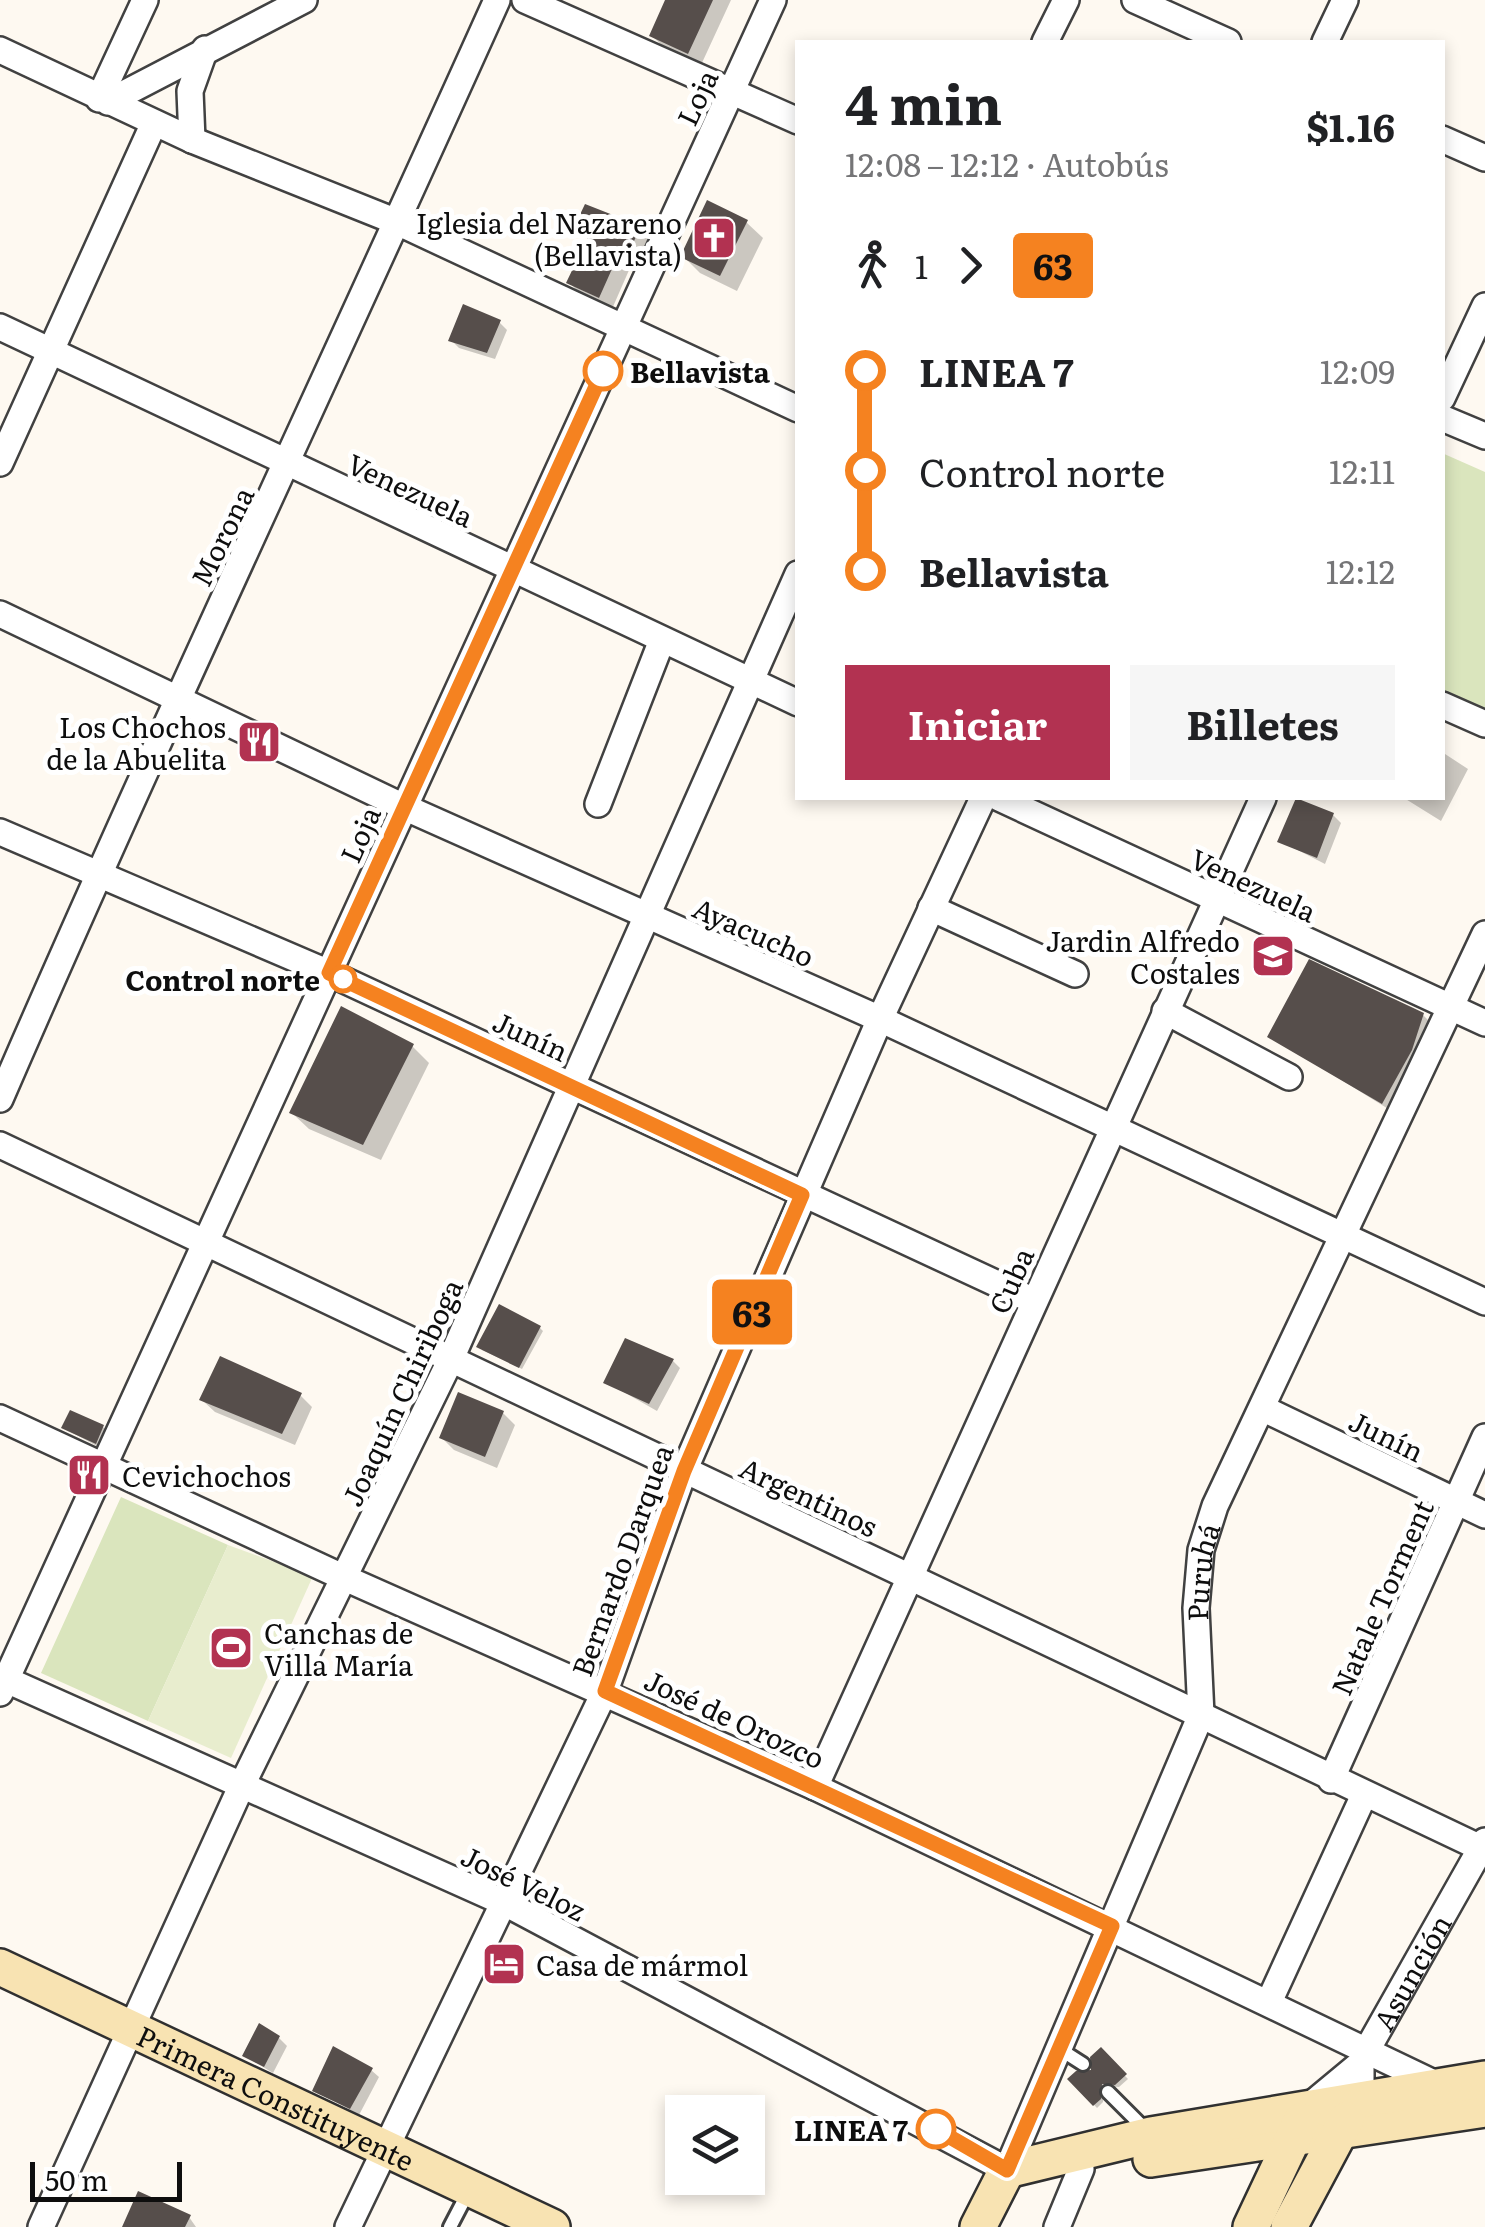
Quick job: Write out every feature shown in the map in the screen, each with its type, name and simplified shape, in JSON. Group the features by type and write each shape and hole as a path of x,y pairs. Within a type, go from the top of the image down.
{"street":[{"path":"103,101 145,0"},
{"path":"103,101 304,0"},
{"name":"Morona","path":"0,1099 176,698 288,465 497,0"},
{"path":"525,0 795,120"},
{"name":"Loja","path":"2,1684 774,0"},
{"path":"1046,40 1066,0"},
{"path":"1134,0 1224,40"},
{"path":"1326,40 1346,0"},
{"path":"192,140 190,91 206,49"},
{"path":"0,50 192,140 397,222 795,408"},
{"path":"0,463 154,123"},
{"path":"1445,140 1485,158"},
{"path":"1445,392 1485,306"},
{"name":"Venezuela","path":"0,327 795,702"},
{"path":"1445,419 1485,436"},
{"name":"Joaquín Chiriboga","path":"41,2227 242,1787 450,1362 795,581"},
{"name":"Ayacucho","path":"0,614 404,807 880,1019 1485,1302"},
{"path":"598,804 662,640"},
{"path":"1445,706 1485,724"},
{"name":"Bernardo Darquea","path":"348,2227 605,1691 684,1471 880,1019 982,800"},
{"name":"Venezuela","path":"1003,800 1485,1024"},
{"name":"Cuba","path":"815,1787 1262,800"},
{"name":"Junín","path":"0,832 329,973 1034,1300"},
{"path":"931,908 1075,974"},
{"name":"Puruhá","path":"978,2227 1007,2170 1202,1715 1196,1608 1201,1550 1215,1506 1485,934"},
{"path":"1165,1011 1289,1077"},
{"name":"Argentinos","path":"0,1145 450,1362 1202,1715 1364,1796 1484,1846"},
{"name":"Junín","path":"1264,1408 1485,1515"},
{"name":"José de Orozco","path":"0,1418 347,1579 815,1787 1270,2002 1364,2057 1440,2086"},
{"name":"Natale Torment","path":"1332,1780 1485,1437"},
{"name":"José Veloz","path":"2,1684 502,1902 1007,2170"},
{"path":"1270,2002 1364,1796"},
{"name":"Asunción","path":"1300,2122 1364,2057 1484,1846"},
{"name":"Primera Constituyente","path":"0,1967 133,2026 552,2227"},
{"name":"Asunción","path":"1361,2099 1364,2057"},
{"path":"1007,2170 1035,2178 1300,2122 1361,2099 1485,2079"},
{"path":"1289,2227 1338,2131 1361,2099"},
{"path":"1007,2170 1151,2135 1300,2122 1338,2131 1485,2108"},
{"path":"1252,2227 1300,2122"},
{"path":"1057,2227 1081,2169"}],"lane":[{"path":"1058,2048 1083,2064"},
{"path":"1108,2092 1151,2135"},
{"path":"450,2227 463,2202"}],"green space":[{"path":"1445,454 1485,472 1485,711 1445,693"},
{"path":"121,1497 228,1545 148,1721 41,1673"},
{"name":"Canchas de Villa María","path":"228,1545 313,1576 231,1758 148,1721"}],"building":[{"path":"665,0 713,0 688,54 649,36"},
{"name":"Iglesia del Nazareno (Bellavista)","path":"707,200 748,220 720,276 680,257"},
{"path":"585,204 641,226 628,254 620,251 599,298 566,283 591,231 575,225"},
{"path":"463,304 501,320 487,353 448,341"},
{"path":"1295,800 1334,813 1317,858 1277,842"},
{"path":"1309,959 1424,1013 1412,1050 1382,1104 1267,1037"},
{"path":"341,1006 414,1044 363,1145 289,1113"},
{"path":"499,1304 541,1326 519,1368 476,1347"},
{"path":"625,1338 674,1359 649,1404 603,1383"},
{"path":"220,1356 302,1393 282,1434 199,1400"},
{"path":"458,1392 504,1411 485,1457 439,1438"},
{"path":"70,1410 104,1425 96,1444 61,1428"},
{"path":"259,2023 280,2036 264,2067 242,2056"},
{"path":"333,2046 373,2068 350,2109 312,2091"},
{"path":"1101,2047 1127,2074 1115,2085 1102,2084 1101,2099 1093,2106 1067,2079 1076,2071 1091,2070 1090,2057"},
{"path":"138,2191 191,2215 185,2227 122,2227"}],"bus line":[{"name":"63","path":"603,371 329,973 802,1195 684,1471 605,1691 1112,1926 1007,2170 936,2129"}],"place":[{"name":"Iglesia del Nazareno (Bellavista)","path":"714,238"},
{"name":"Bellavista","path":"603,371"},
{"name":"Los Chochos de la Abuelita","path":"259,742"},
{"name":"Jardin Alfredo Costales","path":"1273,956"},
{"name":"Control norte","path":"343,979"},
{"name":"Cevichochos","path":"89,1475"},
{"name":"Canchas de Villa María","path":"231,1648"},
{"name":"Casa de mármol","path":"504,1964"},
{"name":"LINEA 7","path":"936,2129"}]}
